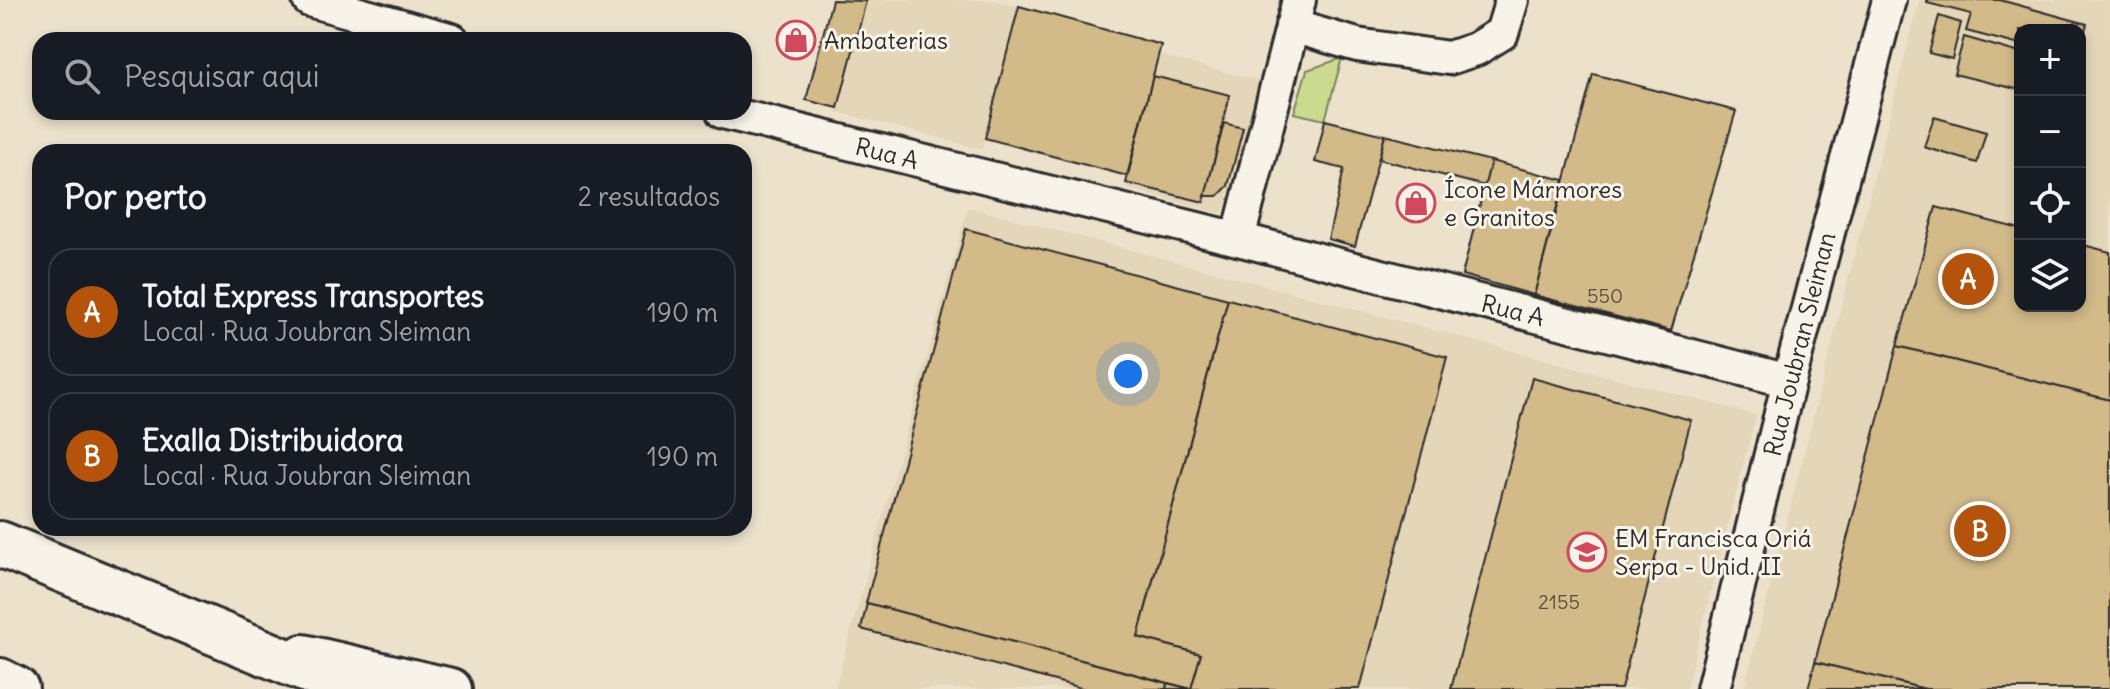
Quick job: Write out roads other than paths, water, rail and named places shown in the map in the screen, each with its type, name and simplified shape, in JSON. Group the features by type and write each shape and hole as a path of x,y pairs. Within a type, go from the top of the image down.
{"highway":[{"path":"0,544 353,689"},
{"path":"0,681 16,689"}],"main road":[{"path":"238,641 451,689"}],"street":[{"path":"309,0 423,32"},
{"path":"1238,239 1295,13 1357,45 1449,58 1476,49 1502,33 1512,0"},
{"name":"Rua Joubran Sleiman","path":"1713,689 1789,381 1889,0"},
{"name":"Rua A","path":"752,119 1238,239 1789,381"}],"place":[{"name":"Ambaterias","path":"796,40"},
{"name":"Ícone Mármores e Granitos","path":"1416,203"},
{"name":"Total Express Transportes","path":"1968,279"},
{"name":"Exalla Distribuidora","path":"1980,531"},
{"name":"EM Francisca Oriá Serpa - Unid. II","path":"1587,552"}]}
